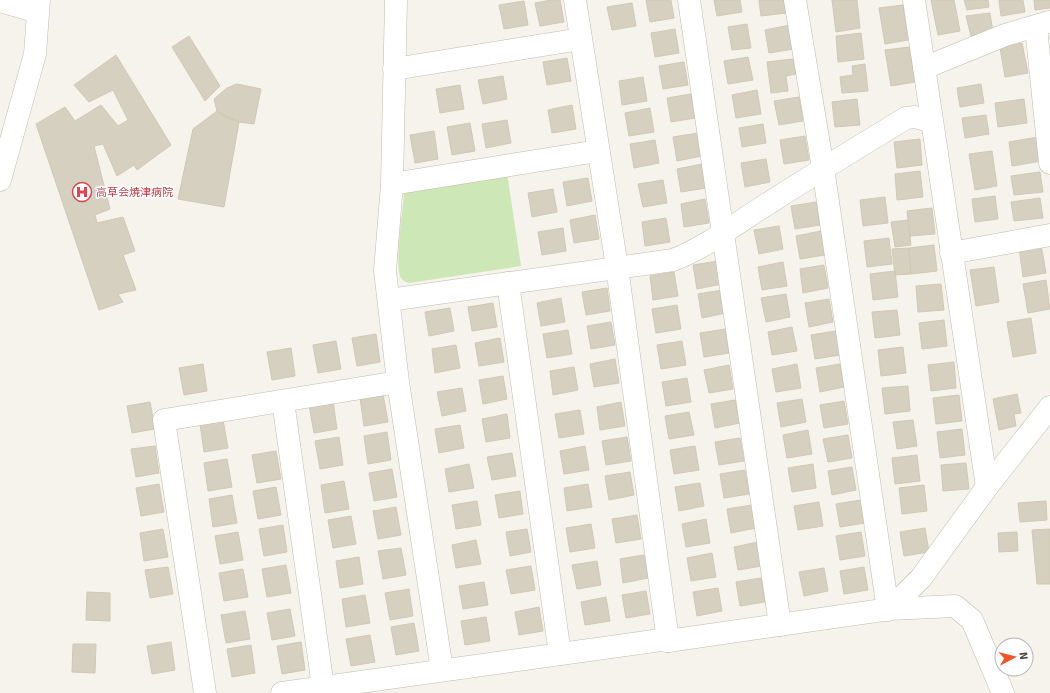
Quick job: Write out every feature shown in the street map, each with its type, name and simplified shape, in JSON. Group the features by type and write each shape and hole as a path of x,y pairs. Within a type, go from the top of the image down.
{"street":[{"path":"396,0 392,184 385,271 398,382 442,670"},
{"path":"575,0 617,267 664,641"},
{"path":"689,0 780,624"},
{"path":"795,0 823,168 889,610"},
{"path":"914,0 987,487"},
{"path":"0,1 38,6 35,54 0,180"},
{"path":"924,68 1005,35 1043,24 1050,163"},
{"path":"394,69 581,38"},
{"path":"389,300 672,260 682,256 723,232 823,168 906,118 915,117 932,122"},
{"path":"392,184 598,151"},
{"path":"951,253 1050,235"},
{"path":"508,283 560,654"},
{"path":"205,693 164,420 398,382"},
{"path":"283,401 323,687"},
{"path":"889,610 921,578 987,487 1050,407"},
{"path":"282,693 780,624 889,610 955,606 972,620 1003,693"}],"green space":[{"path":"507,173 521,266 409,283 403,280 399,272 398,262 404,194 409,190"}],"building":[{"path":"560,0 564,22 540,26 535,3"},
{"path":"646,0 671,0 674,18 650,22"},
{"path":"714,0 740,0 742,12 717,16"},
{"path":"759,0 785,0 786,13 761,16"},
{"path":"832,0 857,0 860,28 836,32"},
{"path":"931,0 954,0 960,31 938,35"},
{"path":"964,0 988,0 989,7 967,10"},
{"path":"999,0 1023,0 1025,12 1001,16"},
{"path":"1034,0 1050,0 1050,8 1035,10"},
{"path":"524,1 528,25 504,29 499,5"},
{"path":"632,3 636,26 612,30 607,7"},
{"path":"903,5 908,40 885,44 879,8"},
{"path":"990,13 993,33 971,36 966,16"},
{"path":"747,24 751,48 732,50 728,27"},
{"path":"790,25 794,49 769,53 765,30"},
{"path":"675,29 679,53 655,57 651,33"},
{"path":"861,33 864,59 838,62 836,36"},
{"path":"189,36 220,86 205,101 172,47"},
{"path":"1022,43 1028,73 1005,77 1000,48"},
{"path":"909,47 915,82 891,86 885,50"},
{"name":"高草会焼津病院","path":"116,55 171,145 137,170 134,165 117,176 103,144 94,146 110,209 95,215 97,223 123,217 135,251 123,255 136,290 118,294 123,302 99,310 36,124 65,107 75,121 101,105 118,126 128,120 113,90 89,102 74,85"},
{"path":"748,57 753,80 728,84 724,61"},
{"path":"567,58 571,81 547,85 543,62"},
{"path":"793,59 796,74 786,76 788,91 771,93 767,62"},
{"path":"684,62 688,85 663,89 659,66"},
{"path":"865,64 868,91 842,93 840,77 853,75 852,66"},
{"path":"503,76 507,99 483,104 478,80"},
{"path":"643,77 647,101 622,105 619,81"},
{"path":"237,84 261,89 254,124 239,122 225,117 217,111 214,99 227,88"},
{"path":"981,84 984,103 960,107 957,88"},
{"path":"460,85 464,109 440,113 436,89"},
{"path":"757,90 761,114 736,118 732,95"},
{"path":"691,94 695,118 671,122 667,98"},
{"path":"799,97 803,121 779,125 774,101"},
{"path":"857,99 860,125 835,127 832,102"},
{"path":"1024,99 1027,123 998,127 995,103"},
{"path":"572,105 576,129 552,133 548,110"},
{"path":"650,108 654,132 629,136 625,113"},
{"path":"217,111 239,122 224,207 178,199 193,129"},
{"path":"986,115 989,134 965,138 962,118"},
{"path":"507,120 511,143 486,148 482,124"},
{"path":"470,123 475,151 452,155 447,127"},
{"path":"763,124 766,143 742,147 739,128"},
{"path":"434,131 438,159 415,163 410,135"},
{"path":"698,133 702,156 677,161 673,137"},
{"path":"805,136 809,160 784,164 780,140"},
{"path":"1038,137 1042,161 1012,166 1009,142"},
{"path":"920,139 922,165 897,168 894,142"},
{"path":"655,140 659,163 634,168 630,144"},
{"path":"992,151 997,186 975,190 969,154"},
{"path":"766,159 770,182 745,187 741,163"},
{"path":"702,164 706,188 681,192 677,169"},
{"path":"920,171 923,197 897,200 895,174"},
{"path":"1040,172 1043,192 1014,195 1011,176"},
{"path":"588,178 592,201 567,206 563,182"},
{"path":"663,180 667,203 643,207 638,184"},
{"path":"553,189 557,212 532,217 528,193"},
{"path":"995,196 998,219 975,222 972,199"},
{"path":"885,197 888,223 863,226 860,200"},
{"path":"1040,198 1043,218 1014,221 1011,202"},
{"path":"705,199 709,223 684,227 681,204"},
{"path":"816,202 820,225 795,229 791,206"},
{"path":"932,208 935,234 910,236 907,211"},
{"path":"595,215 599,239 574,243 570,220"},
{"path":"666,218 670,242 645,246 642,222"},
{"path":"908,220 911,245 895,247 891,222"},
{"path":"779,226 783,249 759,254 754,230"},
{"path":"563,228 566,251 542,255 538,232"},
{"path":"821,231 825,255 800,259 796,236"},
{"path":"889,238 892,264 867,267 864,241"},
{"path":"1041,244 1046,273 1023,277 1019,248"},
{"path":"934,245 937,271 911,274 909,248"},
{"path":"909,248 911,274 895,275 892,249"},
{"path":"718,261 722,284 697,289 693,265"},
{"path":"783,262 787,286 762,290 758,267"},
{"path":"824,265 828,288 803,293 800,269"},
{"path":"994,267 999,302 976,306 970,270"},
{"path":"895,271 898,297 873,300 870,274"},
{"path":"674,272 678,296 653,300 650,276"},
{"path":"1046,280 1050,309 1028,313 1023,284"},
{"path":"941,284 944,310 918,312 916,286"},
{"path":"607,288 610,311 586,315 582,292"},
{"path":"722,290 726,313 702,318 698,294"},
{"path":"786,294 790,317 766,322 761,298"},
{"path":"561,298 565,322 541,326 537,303"},
{"path":"829,299 833,322 809,327 805,303"},
{"path":"493,303 497,327 472,331 468,307"},
{"path":"677,305 681,329 656,333 652,309"},
{"path":"450,308 454,331 429,336 425,312"},
{"path":"897,310 900,335 875,338 872,312"},
{"path":"1031,318 1036,353 1013,357 1007,322"},
{"path":"944,320 947,346 922,349 919,323"},
{"path":"611,322 615,345 591,349 587,326"},
{"path":"792,327 797,351 772,355 768,332"},
{"path":"725,329 729,353 704,357 700,333"},
{"path":"568,330 572,354 547,358 543,334"},
{"path":"836,331 840,355 815,359 811,335"},
{"path":"376,334 380,362 357,366 352,338"},
{"path":"500,338 504,362 479,366 475,343"},
{"path":"336,341 341,369 318,373 313,345"},
{"path":"682,341 686,365 661,369 657,345"},
{"path":"456,345 460,368 435,373 432,349"},
{"path":"903,347 906,373 881,376 878,350"},
{"path":"291,348 295,376 272,380 267,352"},
{"path":"615,359 619,383 594,387 590,364"},
{"path":"954,362 956,388 931,391 928,365"},
{"path":"203,364 207,391 184,395 179,368"},
{"path":"797,364 801,388 776,392 772,369"},
{"path":"840,364 844,387 820,392 816,368"},
{"path":"729,365 733,389 709,393 704,370"},
{"path":"574,367 578,390 553,395 550,371"},
{"path":"503,376 507,399 483,404 479,380"},
{"path":"687,378 691,402 666,406 662,382"},
{"path":"908,386 910,411 885,414 882,388"},
{"path":"462,388 466,411 442,416 437,392"},
{"path":"383,394 388,422 364,426 360,398"},
{"path":"1017,394 1021,413 1014,414 1016,426 999,430 993,399"},
{"path":"959,395 962,421 936,424 933,398"},
{"path":"802,399 806,422 781,427 777,403"},
{"path":"735,400 740,423 715,428 711,404"},
{"path":"333,401 337,429 314,433 309,405"},
{"path":"844,401 848,424 824,428 820,405"},
{"path":"150,402 155,429 132,433 127,406"},
{"path":"621,402 625,426 600,430 597,407"},
{"path":"580,410 584,434 559,438 555,414"},
{"path":"689,412 694,435 669,439 665,416"},
{"path":"507,414 510,438 486,442 482,419"},
{"path":"223,420 228,448 204,452 200,424"},
{"path":"913,420 917,446 897,449 893,422"},
{"path":"460,425 464,448 439,453 435,429"},
{"path":"962,429 965,455 940,458 937,432"},
{"path":"808,430 812,454 787,458 783,435"},
{"path":"387,432 391,460 368,464 364,436"},
{"path":"848,435 852,458 828,462 823,439"},
{"path":"339,437 343,465 320,469 315,441"},
{"path":"627,437 631,461 606,465 602,441"},
{"path":"740,438 744,461 719,465 715,442"},
{"path":"155,446 159,473 136,477 131,449"},
{"path":"585,446 589,470 564,474 560,451"},
{"path":"695,446 699,470 674,474 670,450"},
{"path":"276,451 281,479 257,483 252,455"},
{"path":"512,453 516,476 492,480 487,457"},
{"path":"917,455 920,481 895,484 892,458"},
{"path":"227,459 232,487 208,491 204,463"},
{"path":"966,463 969,489 943,491 941,465"},
{"path":"469,464 474,488 449,492 445,469"},
{"path":"813,464 816,488 792,492 788,468"},
{"path":"852,467 856,490 832,495 828,471"},
{"path":"392,469 397,497 374,501 369,473"},
{"path":"745,470 749,494 724,498 720,474"},
{"path":"630,472 634,495 609,500 605,476"},
{"path":"344,481 349,509 325,513 321,485"},
{"path":"700,483 704,506 679,511 675,487"},
{"path":"159,484 164,512 141,516 136,488"},
{"path":"588,484 592,507 567,511 564,488"},
{"path":"924,485 927,511 902,514 899,488"},
{"path":"276,487 281,515 258,519 253,491"},
{"path":"520,491 523,514 499,518 495,495"},
{"path":"232,495 237,523 213,527 209,499"},
{"path":"861,500 865,523 840,527 836,504"},
{"path":"477,501 481,525 456,529 452,505"},
{"path":"1046,501 1047,520 1020,522 1018,503"},
{"path":"819,502 823,526 798,530 794,506"},
{"path":"752,505 756,528 731,533 727,509"},
{"path":"396,507 401,535 378,539 373,511"},
{"path":"637,515 641,539 616,543 612,519"},
{"path":"351,516 356,544 333,548 328,520"},
{"path":"706,519 710,543 686,547 682,524"},
{"path":"591,524 595,548 570,552 566,528"},
{"path":"283,525 287,552 264,556 259,529"},
{"path":"925,528 929,552 904,556 900,532"},
{"path":"163,529 168,557 144,561 140,533"},
{"path":"527,529 531,552 510,556 506,532"},
{"path":"1050,529 1050,584 1037,584 1032,530"},
{"path":"238,532 243,560 220,564 215,536"},
{"path":"861,532 865,556 840,560 836,536"},
{"path":"1017,532 1018,551 999,552 998,533"},
{"path":"476,540 481,564 456,568 452,545"},
{"path":"758,542 762,566 738,570 734,547"},
{"path":"401,548 406,575 383,579 378,551"},
{"path":"712,553 716,577 691,581 687,558"},
{"path":"644,555 648,578 623,583 620,559"},
{"path":"359,557 363,584 340,588 336,561"},
{"path":"597,561 601,585 577,589 572,565"},
{"path":"286,565 291,593 267,597 262,569"},
{"path":"531,566 535,590 511,594 506,570"},
{"path":"168,567 173,594 150,598 145,570"},
{"path":"864,567 868,590 844,594 840,571"},
{"path":"824,568 828,591 804,596 799,572"},
{"path":"243,569 248,597 224,601 219,573"},
{"path":"761,578 765,602 740,606 736,582"},
{"path":"484,582 488,605 463,609 459,586"},
{"path":"718,588 722,611 697,616 693,592"},
{"path":"409,589 413,616 390,620 385,593"},
{"path":"646,591 650,614 626,618 622,595"},
{"path":"87,592 110,593 110,621 86,620"},
{"path":"365,595 370,623 346,627 342,599"},
{"path":"606,597 610,621 585,625 581,602"},
{"path":"539,607 543,631 519,635 515,612"},
{"path":"290,609 295,636 272,640 267,613"},
{"path":"245,611 250,639 226,643 221,615"},
{"path":"486,617 490,641 465,645 461,621"},
{"path":"414,623 419,651 396,655 391,627"},
{"path":"370,635 375,662 351,666 346,639"},
{"path":"171,642 175,670 152,674 147,646"},
{"path":"301,642 305,670 282,674 277,646"},
{"path":"73,644 96,644 95,673 72,672"},
{"path":"251,645 255,673 232,677 227,649"}],"place":[{"name":"高草会焼津病院","path":"82,192"}]}
